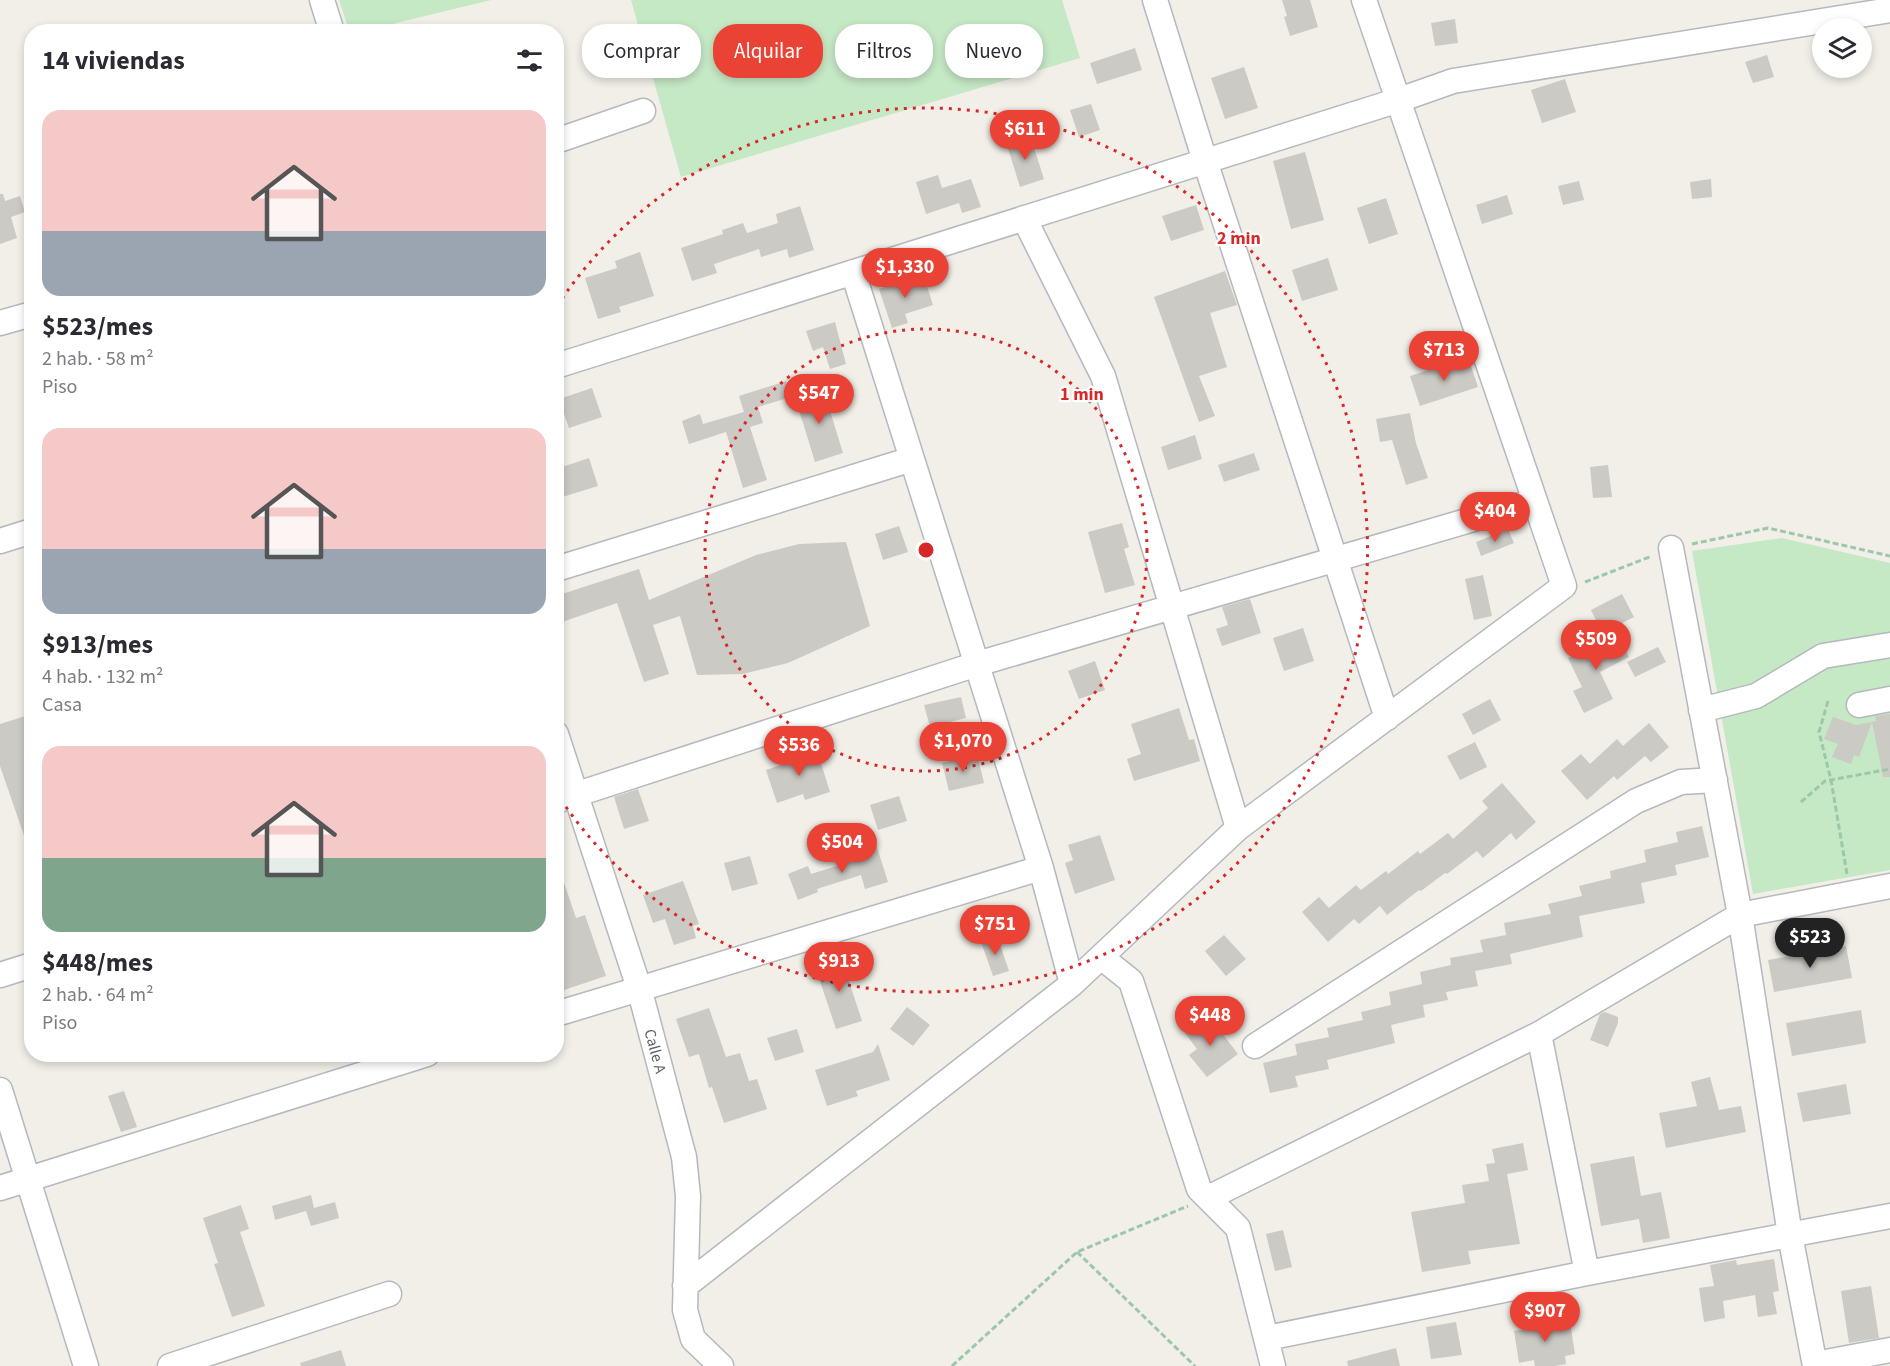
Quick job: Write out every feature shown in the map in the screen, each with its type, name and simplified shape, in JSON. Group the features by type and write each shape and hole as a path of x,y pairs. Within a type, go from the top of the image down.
{"street":[{"path":"323,0 330,24"},
{"path":"1155,0 1205,162 1387,718"},
{"path":"685,1286 1072,984 1238,828 1564,586 1364,0"},
{"path":"564,363 1205,162 1453,81 1890,10"},
{"path":"564,138 643,111"},
{"path":"1024,218 1103,376 1238,828"},
{"path":"854,272 1041,868 1072,984"},
{"path":"0,323 24,316"},
{"path":"564,567 912,459"},
{"path":"566,798 977,664 1535,501"},
{"path":"0,541 24,534"},
{"path":"1671,548 1740,915 1790,1235 1815,1365 1890,1350"},
{"path":"1701,710 1756,696 1823,656 1890,645"},
{"path":"1860,705 1890,699"},
{"path":"1255,1046 1636,801 1681,782 1714,780"},
{"name":"Calle A","path":"566,798 639,988 684,1157 688,1196 685,1310 693,1339 721,1366"},
{"path":"564,1011 1041,868"},
{"path":"1208,1198 1539,1034 1740,915 1890,886"},
{"path":"1101,957 1131,981 1198,1189 1238,1228 1273,1366"},
{"path":"0,975 24,968"},
{"path":"1539,1034 1587,1273"},
{"path":"0,1188 402,1062"},
{"path":"0,1090 86,1366"},
{"path":"1267,1338 1587,1273 1890,1216"},
{"path":"170,1366 389,1294"}],"path":[{"path":"1554,594 1671,548 1768,528 1890,556"},
{"path":"1828,701 1819,732 1831,780 1850,894"},
{"path":"1801,802 1825,781 1890,769"},
{"path":"952,1366 1077,1252 1208,1198"},
{"path":"1077,1252 1195,1366"}],"green space":[{"path":"339,0 491,0 392,24 347,24"},
{"path":"631,0 1062,0 1080,58 1043,69 1043,24 945,24 945,78 1013,78 681,177 653,78 701,78 701,24 638,24"},
{"path":"1782,538 1890,563 1890,870 1753,894 1692,551"}],"building":[{"path":"1282,0 1310,0 1318,27 1290,36"},
{"path":"1455,19 1458,43 1435,46 1431,23"},
{"path":"1135,48 1142,70 1097,84 1090,63"},
{"path":"1767,55 1774,77 1753,83 1745,62"},
{"path":"1244,67 1258,108 1225,119 1211,78"},
{"path":"1565,79 1576,112 1542,123 1531,90"},
{"path":"1091,104 1100,130 1079,137 1070,110"},
{"path":"1030,135 1044,179 1020,187 1006,142"},
{"path":"1305,152 1324,220 1291,229 1273,161"},
{"path":"938,175 942,188 971,179 981,207 962,213 959,203 926,214 916,182"},
{"path":"1711,179 1712,197 1692,199 1690,182"},
{"path":"1579,181 1584,200 1563,205 1558,186"},
{"path":"0,194 3,194 5,201 20,196 24,212 11,217 17,238 0,244"},
{"path":"1507,195 1513,214 1482,224 1476,205"},
{"path":"1386,198 1398,234 1369,244 1357,208"},
{"path":"1196,205 1204,230 1171,241 1162,216"},
{"path":"800,206 814,250 789,258 787,249 761,257 759,249 714,264 717,273 692,281 681,248 723,234 722,230 743,223 747,233 778,223 776,214"},
{"path":"640,252 654,296 619,307 621,312 598,319 585,278 617,268 615,261"},
{"path":"1328,258 1338,290 1302,301 1292,270"},
{"path":"1225,271 1237,305 1210,313 1227,367 1199,376 1215,416 1199,422 1154,297"},
{"path":"923,274 933,305 905,314 908,323 892,328 879,289"},
{"path":"835,322 846,364 830,369 823,347 813,351 806,331"},
{"path":"1468,357 1478,387 1420,406 1410,376"},
{"path":"786,381 791,397 758,407 763,423 750,427 767,480 743,488 726,432 689,444 682,421 700,414 703,424 744,412 739,396"},
{"path":"592,388 602,417 569,428 564,414 564,397"},
{"path":"823,388 843,453 815,462 795,397"},
{"path":"1410,413 1416,443 1428,478 1406,485 1392,440 1380,442 1376,419"},
{"path":"1195,435 1202,459 1168,470 1161,447"},
{"path":"1254,453 1260,470 1224,482 1218,465"},
{"path":"589,458 598,486 564,497 564,466"},
{"path":"1608,465 1612,497 1593,498 1590,467"},
{"path":"1122,523 1129,547 1124,549 1135,585 1105,593 1088,532"},
{"path":"899,526 908,552 883,560 875,534"},
{"path":"1508,529 1514,543 1481,556 1476,542"},
{"path":"846,542 870,626 788,663 743,674 697,675 680,616 653,625 669,674 644,682 617,603 564,621 564,593 639,569 649,600 756,555 799,544"},
{"path":"1483,575 1492,616 1474,620 1465,579"},
{"path":"1622,594 1634,617 1602,633 1591,610"},
{"path":"1250,599 1261,633 1222,646 1216,629 1228,625 1222,607"},
{"path":"1303,628 1314,661 1284,671 1273,638"},
{"path":"1617,634 1629,657 1600,672 1613,699 1584,713 1573,691 1582,687 1568,658"},
{"path":"1658,647 1666,662 1635,677 1627,662"},
{"path":"1095,661 1105,690 1079,699 1068,671"},
{"path":"961,697 966,718 930,727 924,705"},
{"path":"1490,699 1501,720 1473,735 1462,714"},
{"path":"1179,708 1189,740 1194,739 1200,761 1134,781 1127,759 1141,754 1131,724"},
{"path":"1890,714 1890,777 1883,777 1872,722 1876,721 1875,716"},
{"path":"24,716 24,836 0,766 0,724"},
{"path":"1833,717 1856,725 1872,722 1859,757 1854,755 1851,764 1832,757 1838,744 1824,739"},
{"path":"1649,723 1669,747 1651,762 1645,756 1617,780 1614,776 1587,800 1561,771 1581,754 1590,764 1617,739 1623,746"},
{"path":"1475,742 1487,767 1460,780 1447,756"},
{"path":"816,747 830,792 805,800 803,794 777,803 766,770 792,761 790,756"},
{"path":"977,754 984,783 949,791 942,763"},
{"path":"1502,783 1536,822 1516,840 1511,833 1483,858 1477,851 1447,874 1445,873 1421,891 1419,890 1387,915 1380,906 1359,924 1354,919 1328,942 1302,912 1319,897 1329,908 1356,885 1361,890 1386,871 1388,874 1418,851 1420,854 1448,833 1453,839 1488,808 1482,801"},
{"path":"638,789 649,821 624,829 614,797"},
{"path":"899,796 907,821 878,830 870,805"},
{"path":"1702,826 1709,857 1675,865 1677,875 1641,883 1645,903 1579,916 1583,937 1510,954 1512,964 1475,971 1478,986 1446,992 1448,1000 1423,1005 1425,1017 1391,1025 1395,1043 1327,1060 1329,1069 1295,1076 1298,1087 1270,1093 1263,1063 1297,1055 1295,1044 1329,1037 1327,1028 1363,1020 1361,1012 1391,1005 1389,992 1422,984 1420,972 1451,965 1450,958 1483,952 1480,940 1506,935 1504,923 1551,914 1548,904 1582,896 1579,886 1611,878 1610,871 1646,862 1644,850 1678,842 1676,832"},
{"path":"1100,835 1115,880 1075,894 1065,863 1073,860 1068,845"},
{"path":"876,844 888,882 865,889 861,875 817,889 818,892 798,900 788,874 808,866 811,874 856,860 853,852"},
{"path":"750,856 758,884 732,891 724,863"},
{"path":"683,881 699,924 693,926 696,938 674,945 665,919 653,923 643,895"},
{"path":"564,883 576,918 585,915 606,976 564,990"},
{"path":"1224,935 1246,959 1226,976 1205,951"},
{"path":"997,936 1009,971 993,976 981,942"},
{"path":"1846,946 1852,978 1774,992 1768,960"},
{"path":"841,957 862,1021 836,1029 815,966"},
{"path":"907,1007 930,1025 913,1046 890,1029"},
{"path":"709,1008 726,1057 740,1053 749,1081 757,1079 767,1109 724,1123 712,1087 709,1088 699,1054 689,1057 676,1019"},
{"path":"1861,1010 1866,1043 1792,1056 1786,1023"},
{"path":"1605,1012 1618,1017 1618,1023 1608,1047 1590,1040 1600,1014"},
{"path":"1208,1015 1238,1054 1207,1077 1189,1055 1197,1049 1185,1033"},
{"path":"797,1029 804,1052 775,1061 767,1038"},
{"path":"878,1044 890,1080 856,1091 858,1096 827,1106 815,1070 873,1052"},
{"path":"1710,1077 1719,1110 1741,1106 1746,1132 1666,1148 1659,1113 1697,1106 1691,1082"},
{"path":"1846,1084 1851,1114 1803,1122 1797,1093"},
{"path":"124,1091 137,1127 121,1132 108,1096"},
{"path":"1523,1143 1528,1170 1507,1174 1520,1244 1468,1251 1471,1264 1422,1272 1411,1212 1465,1203 1462,1185 1489,1181 1486,1164 1495,1163 1492,1149"},
{"path":"1634,1156 1641,1196 1661,1192 1670,1238 1643,1243 1639,1219 1601,1226 1590,1164"},
{"path":"311,1195 314,1208 335,1202 339,1218 311,1226 306,1211 275,1220 272,1206"},
{"path":"241,1205 249,1229 240,1232 265,1306 232,1317 214,1264 218,1263 203,1218"},
{"path":"1283,1230 1292,1267 1275,1271 1266,1234"},
{"path":"1774,1259 1779,1291 1773,1292 1777,1314 1758,1317 1755,1295 1723,1301 1725,1318 1704,1322 1699,1288 1714,1286 1710,1265 1736,1260 1737,1265"},
{"path":"1871,1286 1879,1338 1849,1343 1841,1291"},
{"path":"1554,1317 1555,1324 1570,1322 1575,1354 1565,1356 1566,1364 1555,1366 1535,1366 1534,1360 1519,1363 1514,1331 1539,1327 1538,1320"},
{"path":"1456,1322 1462,1355 1431,1359 1426,1327"},
{"path":"1396,1348 1400,1366 1348,1366 1347,1361"},
{"path":"341,1350 346,1366 301,1366 300,1363"}]}
